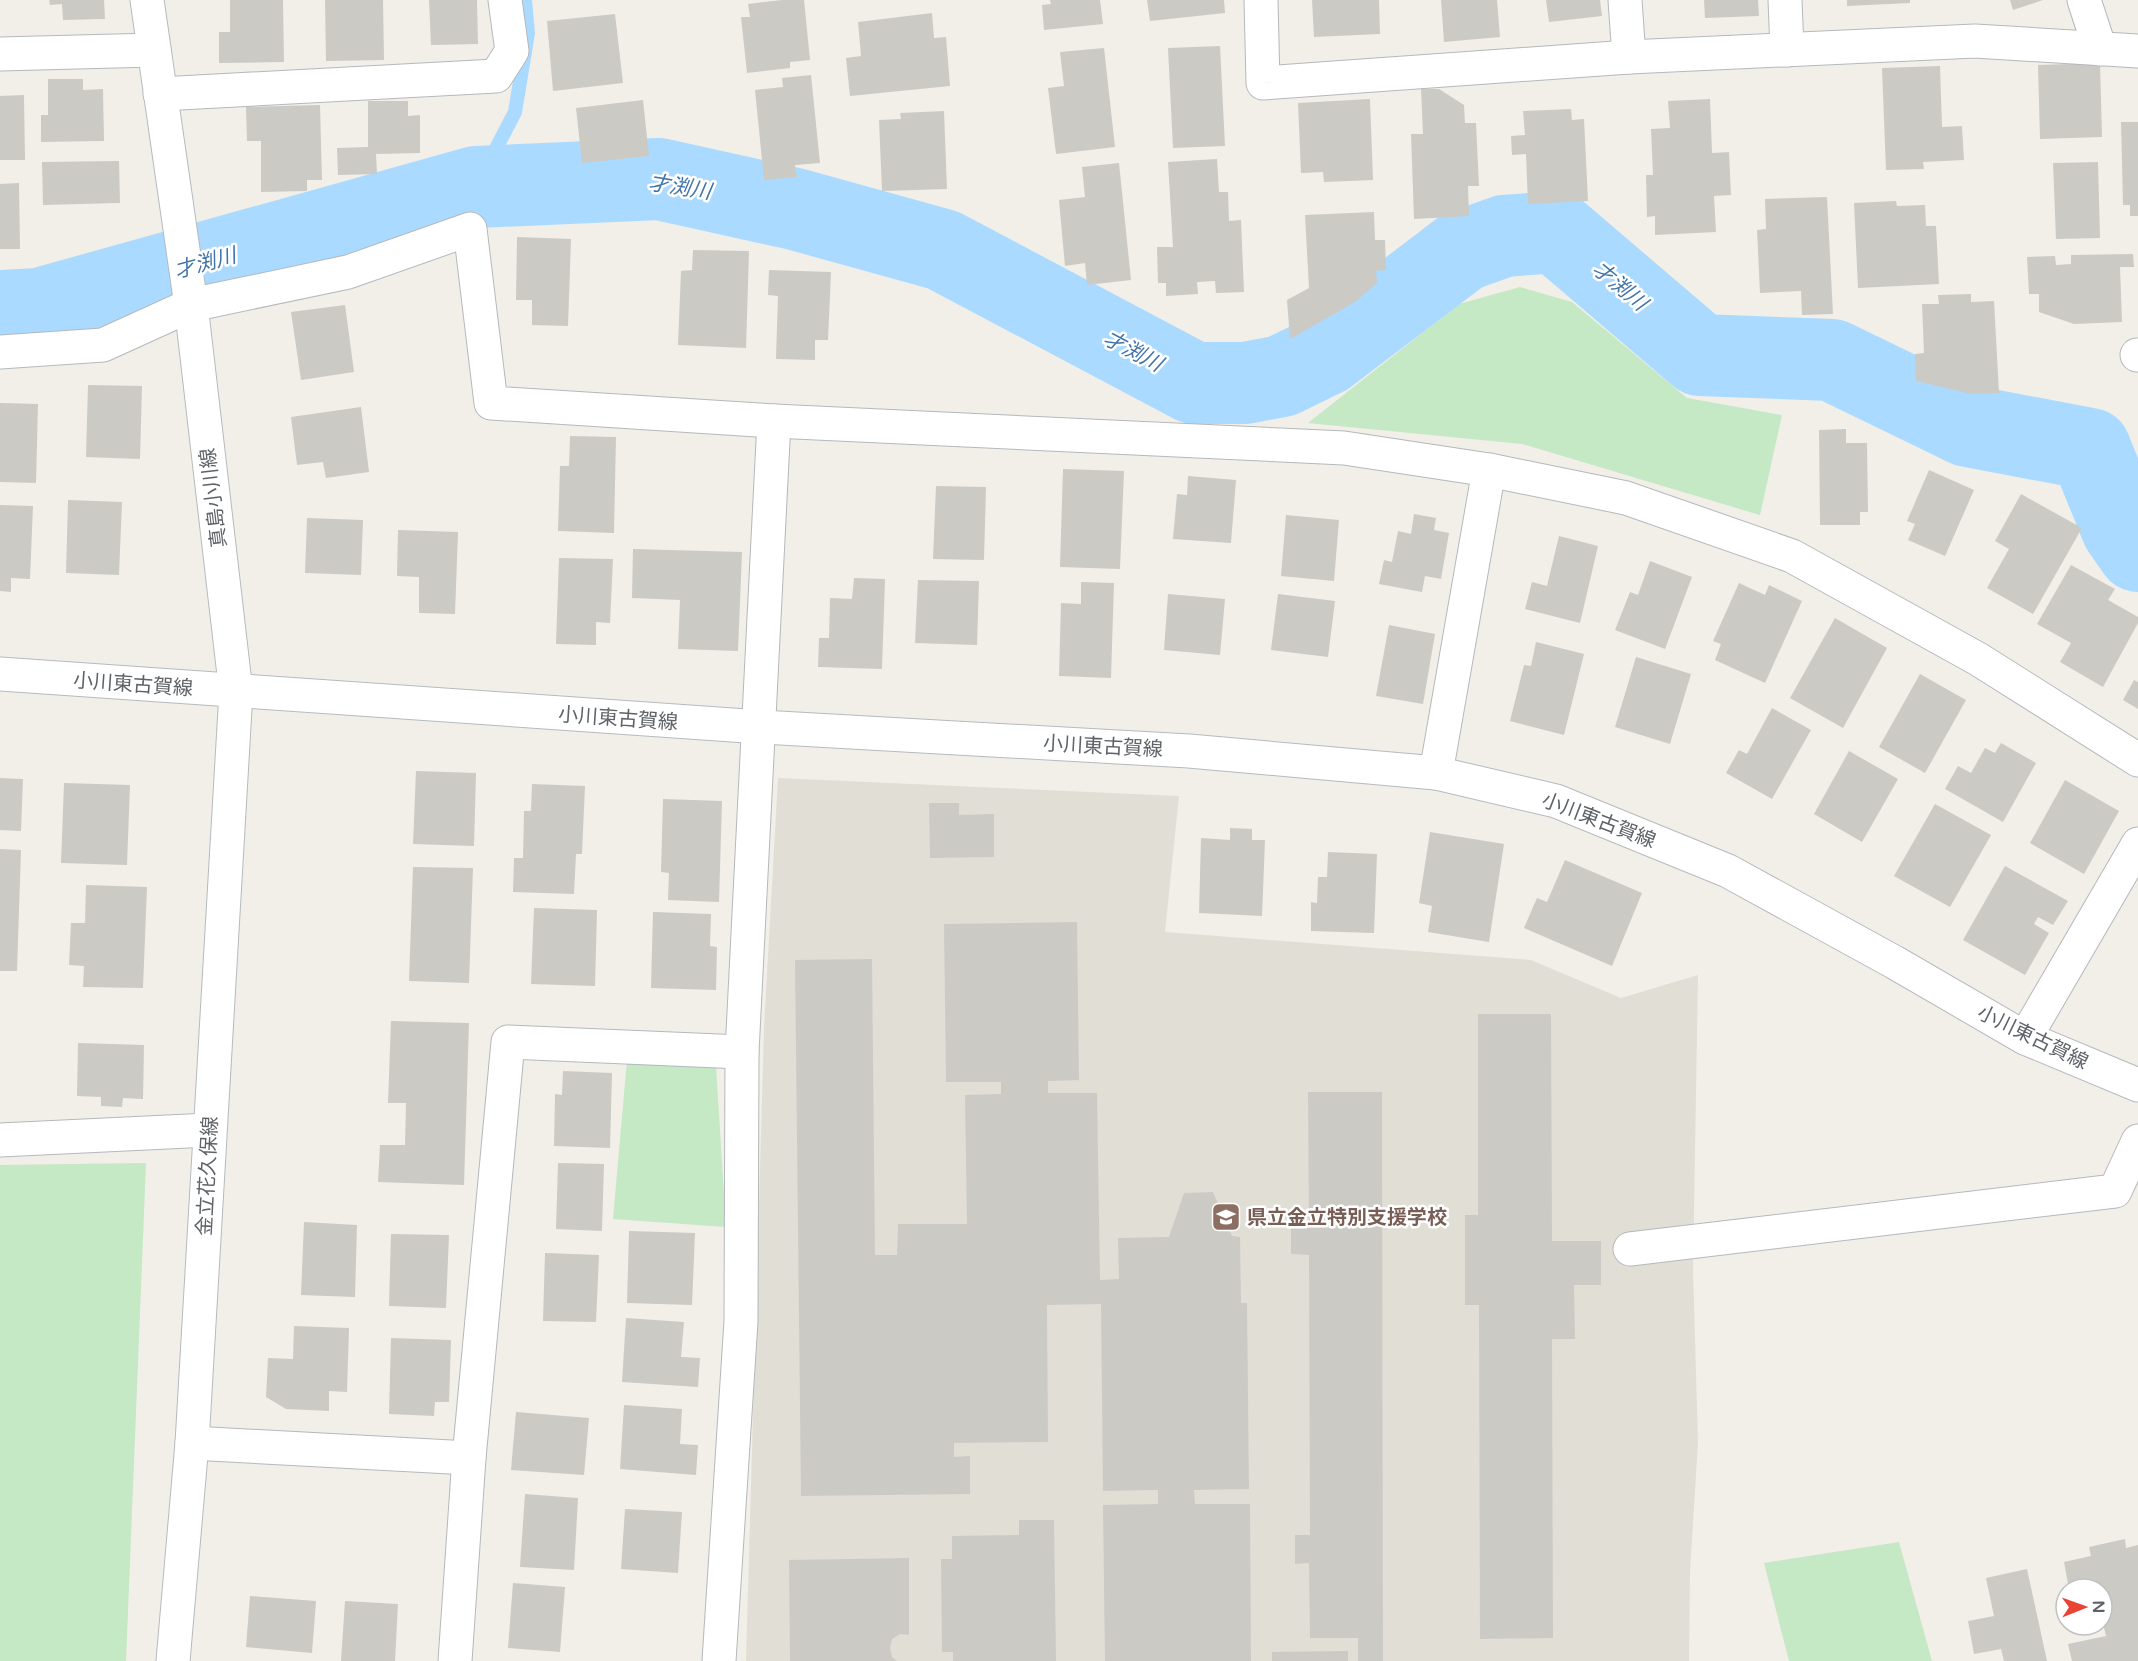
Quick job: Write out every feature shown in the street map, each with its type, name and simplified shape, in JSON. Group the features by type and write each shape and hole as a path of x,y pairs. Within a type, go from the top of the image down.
{"street":[{"path":"147,0 160,94 496,76 512,51 505,0"},
{"path":"1261,0 1263,83 1629,57 1975,41 2138,51"},
{"path":"1625,0 1629,57"},
{"path":"1785,0 1787,50"},
{"path":"2084,0 2100,49"},
{"path":"0,54 154,50"},
{"name":"真島小川線","path":"160,94 191,305 236,692"},
{"path":"0,352 103,345 191,305 348,273 470,229 490,403 774,421 1344,448 1489,470 1626,498 1792,556 1978,659 2138,760"},
{"path":"719,1661 741,1321 742,1052 761,727 774,421"},
{"path":"1436,773 1489,470"},
{"name":"小川東古賀線","path":"0,674 761,727 1189,751 1436,773 1556,801 1728,872 1894,962 2025,1038 2138,1084"},
{"name":"金立花久保線","path":"173,1661 192,1443 236,692"},
{"path":"2025,1038 2138,844"},
{"path":"455,1661 469,1458 508,1042 742,1052"},
{"path":"0,1140 209,1130"},
{"path":"1630,1249 2115,1191 2138,1142"},
{"path":"192,1443 469,1458"}],"shaded area":[{"name":"県立金立特別支援学校","path":"778,778 1179,796 1165,932 1531,960 1621,998 1698,975 1693,1270 1698,1442 1690,1572 1689,1661 746,1661 764,1028"}],"green space":[{"path":"1520,287 1572,302 1687,398 1782,415 1760,515 1522,444 1308,423 1459,304"},
{"path":"627,1060 716,1066 726,1227 613,1219"},
{"path":"146,1163 126,1661 0,1661 0,1165"},
{"path":"1899,1542 1932,1661 1789,1661 1764,1563"}],"building":[{"path":"49,0 104,0 105,19 63,20 62,4 50,5"},
{"path":"230,0 283,0 284,62 219,63 219,32 230,32"},
{"path":"325,0 383,0 384,60 326,61"},
{"path":"429,0 477,0 478,44 431,45"},
{"path":"804,0 810,60 790,62 790,68 747,73 741,17 750,17 748,4"},
{"path":"1050,0 1100,0 1103,24 1044,30 1042,5 1051,4"},
{"path":"1147,0 1224,0 1225,13 1150,21"},
{"path":"1312,0 1379,0 1380,34 1314,37"},
{"path":"1441,0 1497,0 1500,37 1444,42"},
{"path":"1546,0 1600,0 1602,16 1549,22"},
{"path":"1704,0 1758,0 1759,16 1705,18"},
{"path":"1847,0 1910,0 1910,3 1847,6"},
{"path":"2010,0 2043,0 2013,10"},
{"path":"932,13 934,38 946,37 950,86 850,96 846,58 861,56 858,22"},
{"path":"615,14 623,83 553,91 547,21"},
{"path":"1220,46 1225,146 1173,148 1168,48"},
{"path":"1104,48 1115,147 1056,154 1048,88 1064,86 1060,52"},
{"path":"2100,63 2102,137 2040,139 2038,65"},
{"path":"1940,66 1942,127 1962,126 1964,160 1923,162 1924,169 1886,170 1882,68"},
{"path":"811,75 820,163 795,165 797,177 764,180 755,90 783,87 782,78"},
{"path":"48,79 83,79 83,90 103,89 104,141 41,142 41,115 48,115"},
{"path":"1421,89 1439,89 1464,105 1465,123 1476,123 1479,186 1468,186 1469,216 1414,219 1411,134 1423,134"},
{"path":"24,95 25,160 0,160 0,96"},
{"path":"1370,99 1373,180 1324,182 1323,172 1301,173 1298,103"},
{"path":"1710,99 1712,153 1729,152 1731,195 1714,196 1716,232 1655,235 1655,216 1647,217 1646,175 1653,175 1651,129 1670,128 1668,101"},
{"path":"643,100 649,156 582,163 576,108"},
{"path":"368,101 408,101 408,116 420,115 420,153 376,154 377,174 338,175 337,148 368,147"},
{"path":"320,105 322,180 307,180 307,191 261,192 261,141 247,141 246,107"},
{"path":"1571,109 1572,120 1584,119 1588,201 1528,204 1526,154 1512,155 1511,136 1525,135 1523,111"},
{"path":"944,111 947,189 882,191 879,120 901,119 900,113"},
{"path":"2121,122 2138,122 2138,216 2130,216 2130,205 2123,205"},
{"path":"1217,159 1219,192 1228,192 1229,221 1241,220 1244,292 1216,293 1215,281 1197,282 1198,294 1166,296 1166,283 1158,283 1157,247 1173,247 1168,162"},
{"path":"119,161 120,203 43,205 42,162"},
{"path":"2098,162 2100,238 2056,239 2053,163"},
{"path":"1119,163 1131,280 1087,285 1085,263 1065,266 1059,200 1085,197 1082,167"},
{"path":"19,183 20,249 0,249 0,184"},
{"path":"1827,197 1833,314 1802,315 1801,291 1760,293 1757,230 1766,229 1765,199"},
{"path":"1896,201 1897,206 1925,205 1926,226 1936,226 1939,284 1858,288 1854,203"},
{"path":"1374,212 1375,240 1385,240 1386,270 1376,271 1377,283 1355,302 1290,339 1287,300 1309,288 1305,215"},
{"path":"517,237 571,239 568,326 532,325 532,300 516,300"},
{"path":"693,250 749,251 746,348 678,345 681,271 692,270"},
{"path":"2133,254 2134,267 2120,267 2122,322 2074,324 2039,312 2039,294 2029,294 2027,257 2055,256 2056,265 2071,264 2071,255"},
{"path":"769,270 831,272 828,340 815,340 815,360 776,359 778,296 768,295"},
{"path":"1971,294 1971,302 1994,301 1999,393 1972,394 1916,381 1915,354 1924,353 1922,304 1939,304 1938,295"},
{"path":"345,305 354,372 301,380 291,312"},
{"path":"88,385 142,386 140,459 86,457"},
{"path":"0,403 38,404 36,483 0,482"},
{"path":"361,407 369,472 326,478 323,462 297,465 291,417"},
{"path":"1846,429 1846,443 1867,443 1868,512 1860,512 1860,525 1820,525 1819,430"},
{"path":"570,436 616,437 614,533 558,531 560,466 569,466"},
{"path":"1063,469 1124,471 1120,569 1060,567"},
{"path":"1929,470 1974,490 1945,556 1908,540 1915,524 1907,521"},
{"path":"1188,476 1236,480 1231,543 1173,539 1177,494 1187,495"},
{"path":"936,486 986,487 984,560 933,559"},
{"path":"2021,494 2082,528 2033,614 1987,588 2009,549 1995,541"},
{"path":"68,500 122,502 119,575 66,573"},
{"path":"0,505 33,506 30,579 11,578 11,592 0,591"},
{"path":"1414,514 1436,518 1434,530 1449,533 1441,579 1425,576 1422,592 1379,584 1384,560 1392,562 1398,531 1411,534"},
{"path":"1286,515 1339,520 1334,581 1281,576"},
{"path":"307,518 363,520 361,575 305,573"},
{"path":"398,530 458,532 455,614 419,613 419,577 397,576"},
{"path":"1559,536 1598,546 1580,623 1525,609 1532,582 1547,586"},
{"path":"633,549 742,552 738,651 678,649 680,600 632,598"},
{"path":"559,558 613,559 610,623 596,622 596,645 556,644"},
{"path":"1650,561 1692,577 1665,649 1615,630 1630,592 1638,595"},
{"path":"2071,565 2115,589 2108,600 2138,617 2138,623 2103,687 2060,662 2071,643 2037,624"},
{"path":"854,578 885,579 882,669 818,667 819,638 829,638 830,598 852,599"},
{"path":"918,580 979,581 977,645 915,643"},
{"path":"1081,582 1114,583 1111,678 1059,676 1061,603 1081,604"},
{"path":"1739,583 1765,595 1769,585 1802,601 1765,683 1715,660 1721,644 1713,641"},
{"path":"1168,594 1225,599 1220,655 1164,650"},
{"path":"1278,594 1335,601 1328,657 1271,650"},
{"path":"1835,618 1887,648 1843,728 1790,698"},
{"path":"1389,625 1435,634 1423,704 1376,696"},
{"path":"1536,642 1584,654 1564,735 1510,721 1524,665 1531,666"},
{"path":"1636,657 1691,674 1670,744 1615,727"},
{"path":"1920,674 1966,700 1925,773 1879,747"},
{"path":"2134,680 2138,682 2138,709 2123,700"},
{"path":"1772,708 1811,730 1772,799 1726,773 1739,750 1747,754"},
{"path":"2001,743 2036,763 2003,822 1945,789 1958,766 1971,773 1985,748 1995,753"},
{"path":"1849,751 1898,779 1862,842 1814,814"},
{"path":"416,771 476,773 474,846 413,844"},
{"path":"0,778 23,779 21,831 0,830"},
{"path":"2065,780 2119,811 2084,874 2030,843"},
{"path":"64,783 130,785 127,865 61,863"},
{"path":"532,784 585,786 582,854 576,854 574,894 513,892 514,858 523,858 524,811 531,811"},
{"path":"663,799 722,801 719,902 668,900 669,873 661,872"},
{"path":"929,803 959,803 959,815 994,814 994,857 930,858"},
{"path":"1935,804 1991,835 1950,907 1894,876"},
{"path":"1230,828 1252,829 1252,840 1265,840 1262,916 1199,913 1201,838 1230,840"},
{"path":"1430,832 1504,844 1489,942 1428,932 1432,906 1419,903"},
{"path":"0,849 21,850 17,971 0,971"},
{"path":"1328,852 1377,854 1374,933 1311,931 1311,902 1317,903 1318,877 1327,877"},
{"path":"1565,860 1642,893 1612,966 1524,928 1537,898 1547,902"},
{"path":"2005,866 2068,901 2053,925 2038,917 2034,924 2049,933 2025,975 1963,940"},
{"path":"413,867 473,868 469,983 409,981"},
{"path":"86,885 147,887 143,988 83,987 84,966 69,965 71,923 85,923"},
{"path":"534,908 597,910 595,986 531,984"},
{"path":"653,912 711,914 710,946 717,947 716,990 651,988"},
{"path":"1077,922 1079,1080 1048,1081 1048,1093 1097,1093 1100,1280 1119,1279 1118,1238 1169,1237 1184,1193 1213,1192 1232,1236 1240,1237 1241,1303 1247,1303 1249,1489 1194,1490 1195,1504 1250,1504 1251,1661 1105,1661 1103,1505 1158,1504 1158,1490 1103,1491 1101,1304 1047,1305 1048,1442 954,1443 954,1457 970,1456 970,1494 801,1496 795,960 872,959 875,1255 897,1255 898,1224 967,1224 965,1095 1001,1094 1001,1082 946,1082 944,924"},
{"path":"1478,1014 1551,1014 1552,1241 1601,1241 1601,1285 1574,1285 1575,1339 1552,1339 1553,1638 1480,1639 1479,1305 1465,1305 1465,1215 1478,1215"},
{"path":"391,1021 469,1023 464,1185 378,1182 380,1145 405,1145 406,1103 388,1103"},
{"path":"78,1043 144,1045 143,1099 123,1098 122,1107 101,1106 101,1097 77,1096"},
{"path":"563,1071 612,1073 610,1148 554,1146 555,1094 562,1095"},
{"path":"1308,1092 1382,1092 1383,1661 1358,1661 1358,1638 1310,1638 1309,1563 1295,1564 1295,1535 1310,1535 1309,1255 1291,1254 1291,1226 1309,1225"},
{"path":"558,1163 604,1164 602,1231 556,1229"},
{"path":"304,1222 357,1225 355,1297 301,1295"},
{"path":"629,1231 695,1233 692,1305 627,1303"},
{"path":"391,1234 449,1235 446,1308 389,1306"},
{"path":"545,1253 599,1255 596,1322 543,1321"},
{"path":"626,1318 684,1322 681,1357 700,1358 698,1387 622,1382"},
{"path":"294,1326 349,1328 347,1392 329,1391 329,1411 286,1409 266,1397 268,1358 293,1359"},
{"path":"391,1338 451,1340 449,1402 435,1402 434,1416 389,1414"},
{"path":"624,1405 682,1409 680,1444 698,1445 696,1475 620,1469"},
{"path":"516,1412 589,1418 584,1475 511,1470"},
{"path":"525,1494 578,1498 574,1570 520,1567"},
{"path":"625,1509 682,1512 678,1573 621,1569"},
{"path":"1019,1520 1054,1520 1056,1661 953,1661 953,1652 942,1652 941,1559 952,1559 952,1536 1019,1535"},
{"path":"2125,1539 2126,1548 2138,1545 2138,1661 2072,1661 2068,1644 2101,1637 2114,1637 2114,1577 2067,1577 2064,1562 2091,1556 2089,1547"},
{"path":"909,1558 909,1635 900,1634 892,1639 890,1648 892,1657 897,1661 790,1661 789,1560"},
{"path":"2027,1569 2047,1661 2004,1661 2001,1649 1974,1654 1968,1621 1994,1616 1986,1578"},
{"path":"513,1583 565,1587 560,1652 508,1648"},
{"path":"250,1596 316,1601 312,1653 246,1647"},
{"path":"345,1601 398,1604 395,1661 341,1661"},
{"path":"1348,1651 1348,1661 1272,1661 1272,1652"}],"waterway":[{"path":"476,187 515,112 528,33 525,0"},
{"name":"才渕川","path":"0,311 39,309 476,187 659,179 795,209 943,250 1194,383 1245,383 1282,376 1325,355 1462,251 1504,236 1556,232 1700,355 1832,360 1968,426 2090,449 2122,528 2138,551"}],"place":[{"name":"県立金立特別支援学校","path":"1226,1217"}]}
